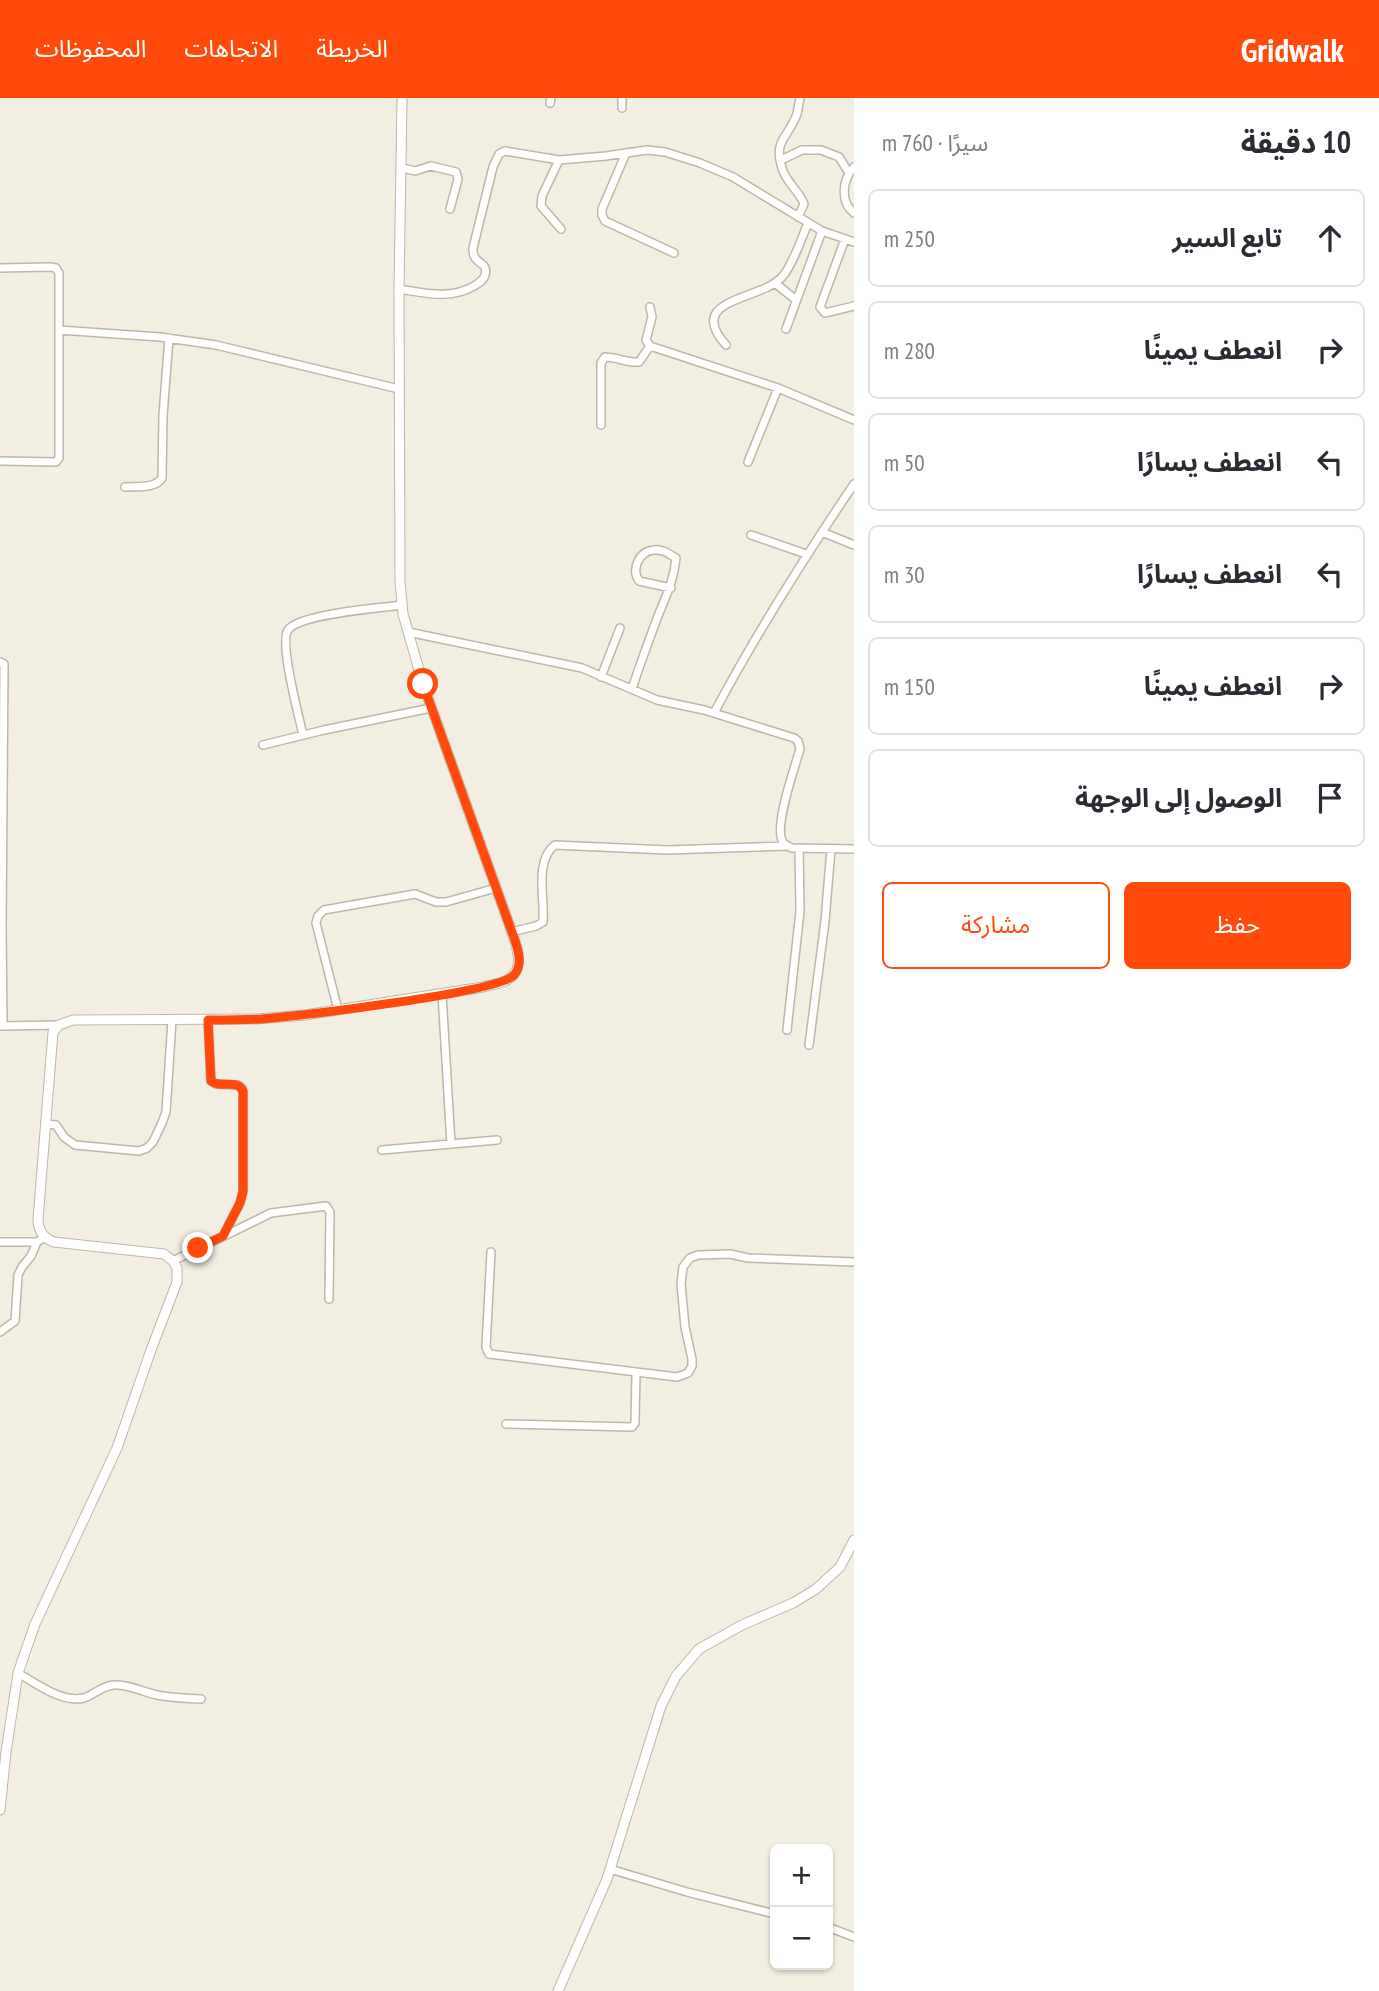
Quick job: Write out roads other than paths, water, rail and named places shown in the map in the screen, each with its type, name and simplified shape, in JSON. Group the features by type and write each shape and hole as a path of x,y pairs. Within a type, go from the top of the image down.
{"street":[{"path":"0,662 4,664 1,796 2,1025 59,1025 73,1020 257,1019 442,994 506,981 514,975 519,965 512,932 431,708 402,605 399,289 402,98"},
{"path":"622,98 622,108"},
{"path":"798,217 804,204 800,194 791,187 783,172 780,143 796,116 800,98"},
{"path":"399,289 449,295 461,293 482,281 486,268 476,261 473,248 493,167 499,154 505,151 559,160 655,150 701,163 733,177 822,231 854,242"},
{"path":"781,160 802,150 821,150 839,157 851,170 843,192 847,207 854,213"},
{"path":"626,153 602,209 604,221 674,253"},
{"path":"559,160 542,196 541,206 561,229"},
{"path":"402,168 415,171 431,166 456,172 458,178 450,209"},
{"path":"726,345 712,324 714,314 720,307 768,288 784,276 808,223"},
{"path":"786,329 822,231"},
{"path":"845,239 820,307 825,313 854,306"},
{"path":"0,268 50,267 58,270 59,330 59,458 56,462 0,461"},
{"path":"775,283 796,300"},
{"path":"650,307 652,317 646,340 650,346 778,388 854,420"},
{"path":"59,330 169,338 228,348 399,389"},
{"path":"125,487 152,485 159,483 162,478 163,415 169,338"},
{"path":"601,425 601,363 605,357 614,357 628,363 639,362 650,346"},
{"path":"748,462 778,388"},
{"path":"714,713 737,669 806,554 854,484"},
{"path":"822,531 854,545"},
{"path":"751,535 806,554"},
{"path":"632,689 659,613 671,588 676,558 665,551 646,552 637,562 636,578 671,588"},
{"path":"303,734 291,688 284,641 288,629 310,618 402,605"},
{"path":"601,677 620,628"},
{"path":"408,632 582,668 657,700 714,713 787,735 798,741 800,749 780,828 782,840 788,846"},
{"path":"262,745 431,708"},
{"path":"512,932 544,922 541,873 555,845 667,850 788,846 854,849"},
{"path":"787,1030 800,911 799,848"},
{"path":"808,1045 826,911 831,849"},
{"path":"338,1010 317,923 318,916 324,910 415,894 436,902 446,902 496,888"},
{"path":"442,994 452,1144"},
{"path":"46,1124 56,1125 67,1141 79,1146 139,1151 150,1146 163,1124 166,1112 172,1020"},
{"path":"208,1020 211,1081 216,1084 236,1084 241,1086 243,1091 243,1191 240,1203 223,1236"},
{"path":"0,1332 15,1321 18,1275 41,1240 38,1224 51,1037 59,1025"},
{"path":"382,1150 498,1140"},
{"path":"173,1261 276,1212 326,1206 330,1212 328,1298"},
{"path":"0,1242 41,1240 159,1252 173,1261 177,1268 177,1282 150,1350 117,1448 26,1645 18,1673 0,1810"},
{"path":"491,1252 486,1347 489,1354 677,1377 688,1373 692,1366 681,1284 683,1267 693,1256 730,1254 748,1258 854,1259"},
{"path":"506,1424 632,1427 635,1423 636,1373"},
{"path":"558,1991 610,1869 659,1713 676,1676 699,1649 816,1590 840,1567 854,1541"},
{"path":"18,1673 59,1695 73,1699 83,1698 112,1685 137,1688 161,1696 201,1699"},
{"path":"610,1869 770,1913"},
{"path":"833,1929 854,1937"}]}
